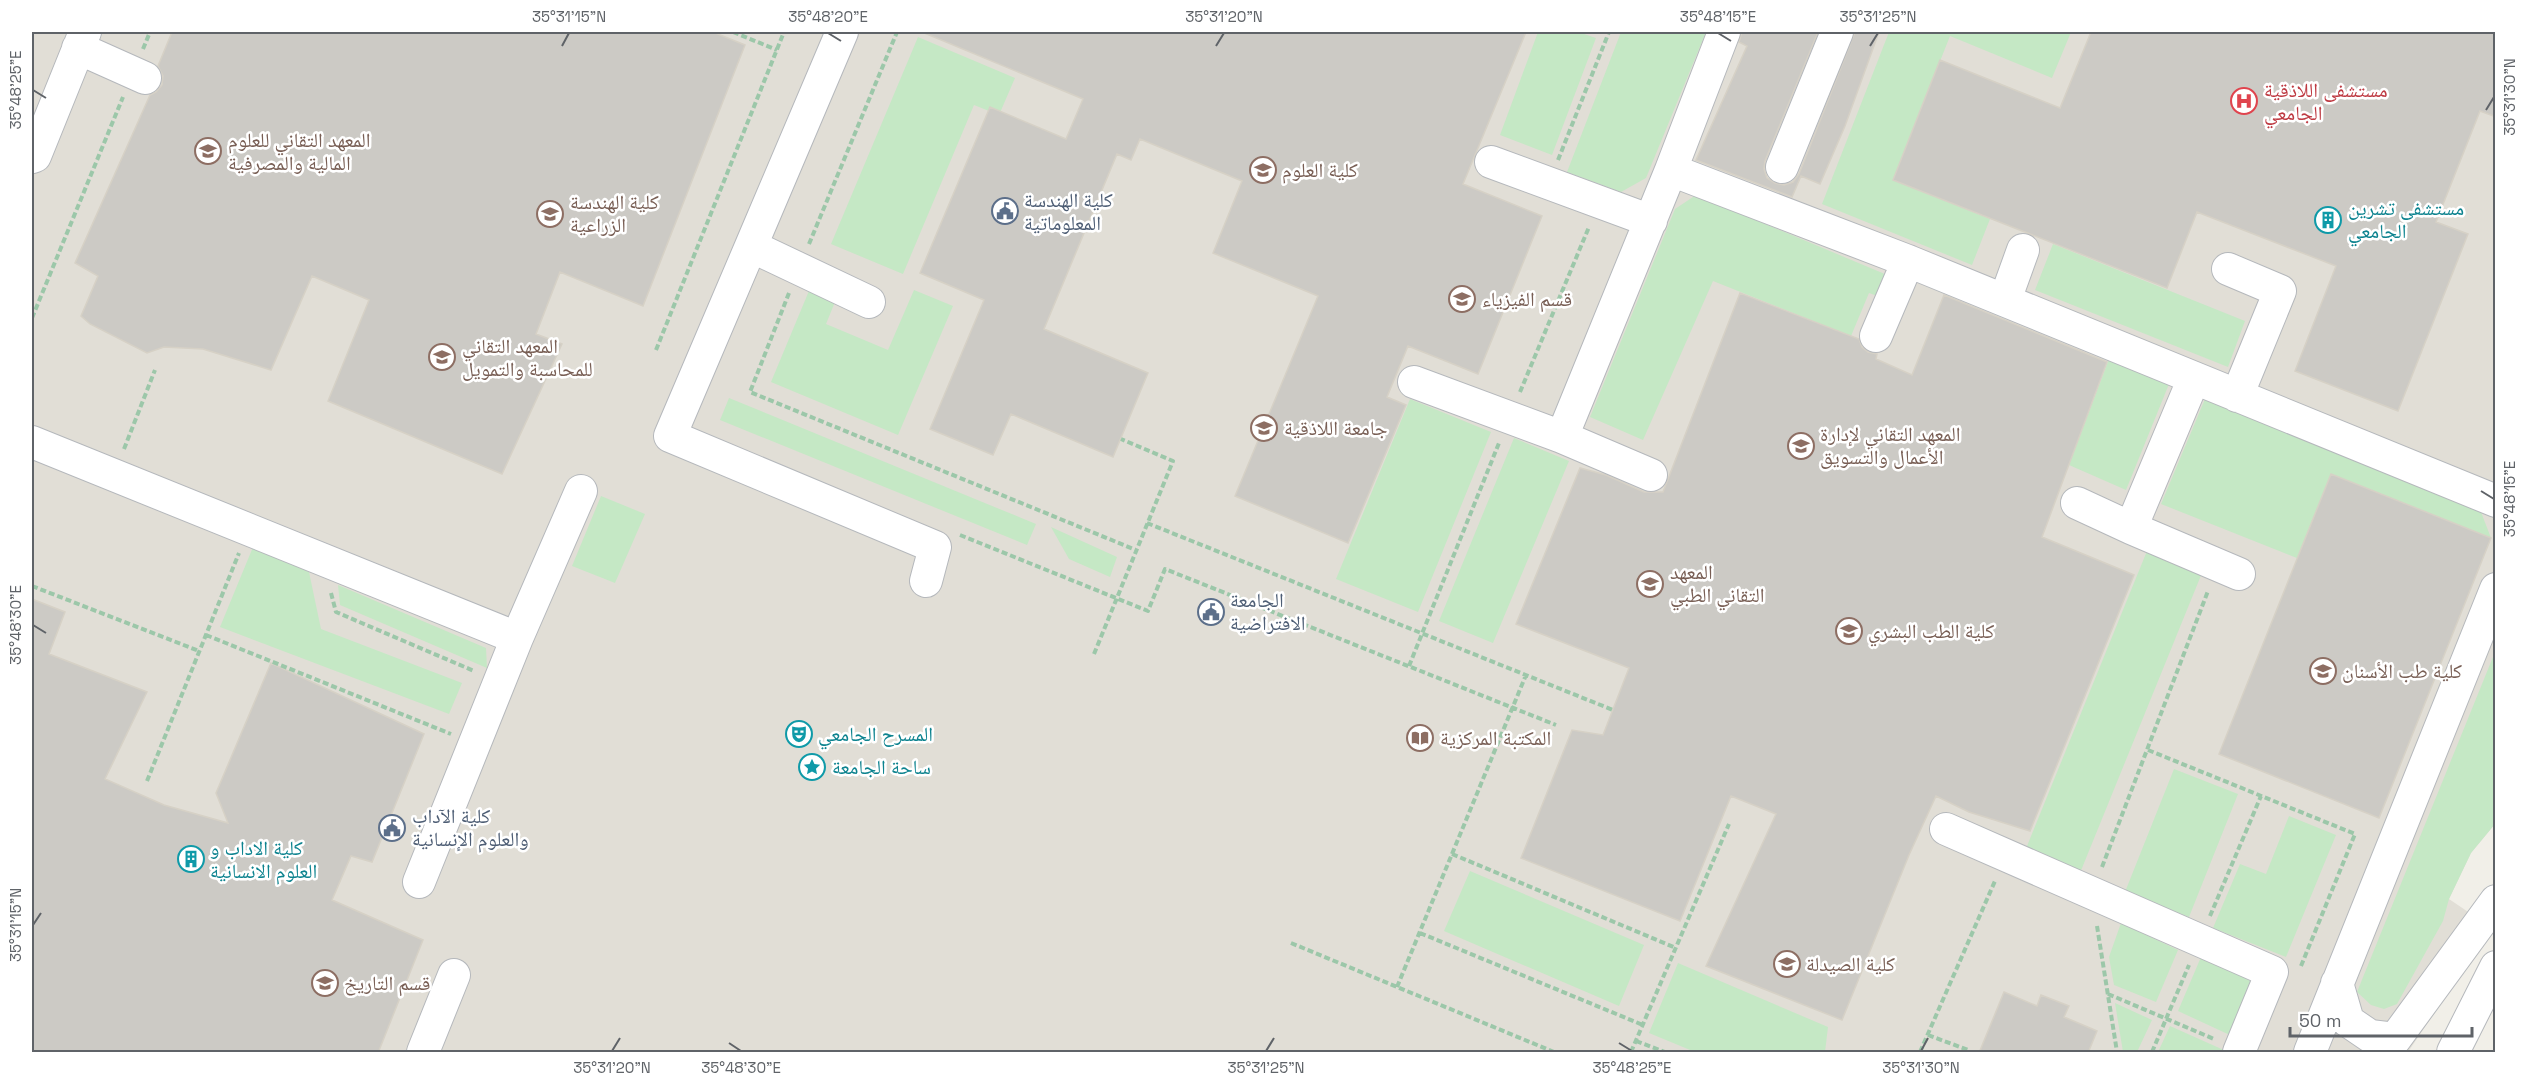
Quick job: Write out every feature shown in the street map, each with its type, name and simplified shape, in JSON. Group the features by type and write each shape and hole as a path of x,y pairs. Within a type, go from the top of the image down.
{"street":[{"path":"842,32 670,436 934,547 926,581"},
{"path":"1562,437 1671,170 1724,32"},
{"path":"1782,167 1837,32"},
{"path":"33,159 82,40 139,75"},
{"path":"1491,162 1650,221"},
{"path":"1671,170 1908,261 2496,501"},
{"path":"751,246 869,302"},
{"path":"2005,300 2023,250"},
{"path":"1876,336 1908,261"},
{"path":"2228,269 2280,291 2237,396"},
{"path":"2131,528 2194,378"},
{"path":"1414,382 1562,437 1651,474"},
{"path":"32,442 517,638"},
{"path":"419,882 517,638 581,492"},
{"path":"2076,503 2228,570"},
{"path":"2310,1053 2496,589"},
{"path":"1946,829 2272,972 2239,1051"},
{"path":"2337,983 2348,1021 2388,1046 2496,901"},
{"path":"2453,1053 2496,967"},
{"path":"423,1053 454,975"}],"path":[{"path":"32,318 139,75 150,32"},
{"path":"733,32 777,50"},
{"path":"656,350 784,32"},
{"path":"897,32 750,392 1136,550"},
{"path":"1549,183 1609,32"},
{"path":"114,475 155,370"},
{"path":"1094,654 1173,461 1121,440"},
{"path":"1147,523 1613,710"},
{"path":"934,547 942,528 1148,610 1165,569 1556,725"},
{"path":"147,780 249,530"},
{"path":"322,559 336,612 500,682"},
{"path":"2117,1053 2092,893 2148,750 2228,570"},
{"path":"32,586 200,651"},
{"path":"206,635 474,743"},
{"path":"1397,987 1526,675"},
{"path":"2148,750 2355,834 2301,966"},
{"path":"1632,1053 1729,824"},
{"path":"1452,854 1676,948"},
{"path":"1920,1053 2007,855"},
{"path":"1420,933 1643,1025"},
{"path":"1291,943 1554,1053"},
{"path":"2108,994 2239,1051"},
{"path":"1928,1035 1968,1050"},
{"path":"1636,1041 1665,1053"}],"shaded area":[{"name":"جامعة اللاذقية","path":"32,32 2495,32 2495,824 2471,853 2449,899 2492,928 2408,1052 32,1052"}],"green space":[{"path":"1538,32 1578,32 1596,38 1552,155 1500,135"},
{"path":"1621,32 1706,32 1646,178 1621,192 1567,172"},
{"path":"1889,32 2071,32 2052,78 1950,36 1893,180 1990,219 1972,265 1822,204"},
{"path":"918,37 1015,78 999,115 974,105 903,274 831,244"},
{"path":"1696,195 1892,277 1883,298 1869,293 1851,336 1713,281 1643,440 1590,417 1675,209"},
{"path":"2053,244 2245,321 2228,367 2035,290"},
{"path":"811,286 837,297 826,324 888,350 914,290 953,306 898,435 771,382"},
{"path":"2109,359 2169,384 2126,490 2069,465"},
{"path":"729,398 1036,524 1027,545 720,420"},
{"path":"1410,399 1491,432 1418,612 1336,579"},
{"path":"2205,399 2481,512 2491,538 2331,474 2297,558 2161,504"},
{"path":"1514,438 1569,461 1493,643 1439,621"},
{"path":"601,496 645,514 615,583 572,566"},
{"path":"1051,527 1117,557 1110,577 1069,559"},
{"path":"2149,546 2204,568 2080,873 2025,851"},
{"path":"253,547 309,572 321,629 462,683 449,714 220,627"},
{"path":"338,585 486,648 487,668 340,605"},
{"path":"2495,652 2495,824 2471,853 2449,899 2443,921 2397,1004 2384,1009 2371,1005 2357,992"},
{"path":"2174,769 2238,794 2189,917 2125,892"},
{"path":"2289,816 2336,835 2286,957 2213,928 2240,864 2266,874"},
{"path":"1470,871 1644,945 1619,1006 1444,931"},
{"path":"2121,923 2178,950 2156,1002 2114,985 2109,957"},
{"path":"2201,957 2255,983 2232,1036 2178,1011"},
{"path":"1678,963 1828,1027 1825,1052 1695,1052 1649,1033"},
{"path":"2115,1003 2152,1020 2137,1052 2123,1052"},
{"path":"2170,1026 2226,1051 2158,1052"}],"building":[{"path":"172,32 713,32 745,45 643,306 560,272 536,334 562,344 502,474 328,401 369,300 312,276 271,370 203,349 164,347 147,353 90,324 81,316 98,276 75,263 150,95 162,85 163,76 158,66"},
{"name":"كلية العلوم","path":"922,32 1526,32 1463,184 1542,216 1478,374 1408,346 1387,397 1406,405 1348,543 1235,496 1318,296 1213,253 1242,181 1140,139 1131,160 1117,154 1044,329 1148,373 1113,457 1011,414 993,455 930,429 984,300 920,273 990,107 1066,139 1083,99"},
{"path":"1742,32 1818,32 1765,161 1764,169 1767,178 1784,185 1793,182 1799,174 1855,32 1879,32 1845,126 1820,184 1801,176 1792,197 1696,160 1747,46 1739,42"},
{"name":"مستشفى تشرين الجامعي","path":"2091,32 2496,32 2496,117 2480,111 2436,222 2468,234 2398,411 2295,371 2336,266 2197,212 2167,288 1893,180 1940,60 2060,108"},
{"path":"1740,293 1859,339 1862,347 1868,352 1877,354 1876,359 1912,375 1944,295 2107,362 2042,537 2134,575 2030,831 1969,812 1936,796 1909,855 1842,1020 1706,966 1776,814 1731,796 1680,921 1521,858 1572,730 1603,735 1629,668 1516,624 1580,468 1606,475 1644,492 1663,492"},
{"path":"2331,474 2491,538 2379,818 2219,754"},
{"name":"كلية الاداب و العلوم الانسانية","path":"32,599 65,612 49,654 147,692 105,779 164,805 228,823 216,793 271,663 424,734 372,862 351,856 332,900 423,940 378,1053 32,1053"},
{"path":"2004,992 2037,1006 2041,995 2069,1006 2064,1017 2097,1031 2088,1053 1979,1053"}],"place":[{"name":"مستشفى اللاذقية الجامعي","path":"2244,101"},
{"name":"المعهد التقاني للعلوم المالية والمصرفية","path":"208,151"},
{"name":"كلية العلوم","path":"1263,170"},
{"name":"كلية الهندسة المعلوماتية","path":"1005,211"},
{"name":"كلية الهندسة الزراعية","path":"550,214"},
{"name":"مستشفى تشرين الجامعي","path":"2328,220"},
{"name":"قسم الفيزياء","path":"1462,299"},
{"name":"المعهد التقاني للمحاسبة والتمويل","path":"442,357"},
{"name":"جامعة اللاذقية","path":"1264,428"},
{"name":"المعهد التقاني لإدارة الأعمال والتسويق","path":"1801,446"},
{"name":"المعهد التقاني الطبي","path":"1650,584"},
{"name":"الجامعة الافتراضية","path":"1211,612"},
{"name":"كلية الطب البشري","path":"1849,631"},
{"name":"كلية طب الأسنان","path":"2323,671"},
{"name":"المسرح الجامعي","path":"799,734"},
{"name":"المكتبة المركزية","path":"1420,738"},
{"name":"ساحة الجامعة","path":"812,767"},
{"name":"كلية الآداب والعلوم الإنسانية","path":"392,828"},
{"name":"كلية الاداب و العلوم الانسانية","path":"191,859"},
{"name":"كلية الصيدلة","path":"1787,964"},
{"name":"قسم التاريخ","path":"325,983"}]}
